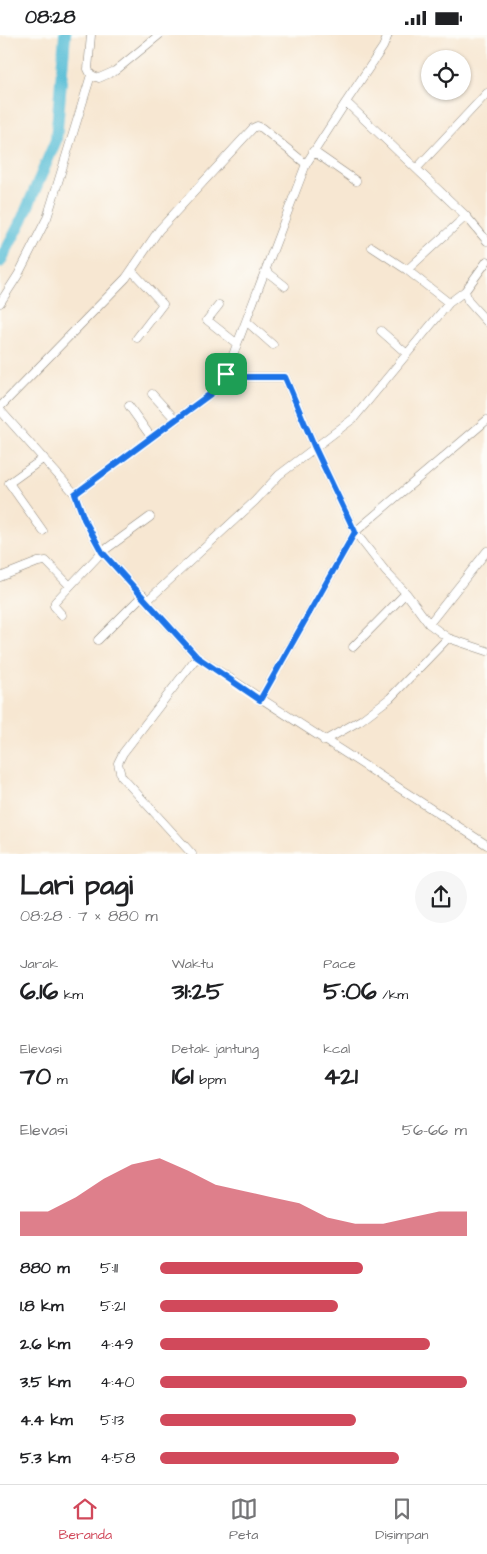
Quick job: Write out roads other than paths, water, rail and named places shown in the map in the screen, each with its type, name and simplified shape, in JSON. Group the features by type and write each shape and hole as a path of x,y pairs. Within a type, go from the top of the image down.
{"street":[{"path":"0,303 18,275 47,219 91,75 88,69 91,35"},
{"path":"91,75 100,78 116,71 159,35"},
{"path":"75,494 213,392 226,374 236,343 266,271 306,164 383,47 388,35"},
{"path":"417,169 487,93"},
{"path":"346,102 466,216 487,241"},
{"path":"306,164 262,128 255,127 158,230 132,271 0,408 75,494 84,519 102,552 197,657 260,700 487,845"},
{"path":"313,151 356,181"},
{"path":"407,270 466,216"},
{"path":"372,247 407,270 449,303"},
{"path":"98,640 255,501 279,475 354,418 449,303 465,291 487,261"},
{"path":"132,271 163,304 138,338"},
{"path":"266,271 285,286"},
{"path":"465,291 468,301 487,322"},
{"path":"219,305 207,320 236,343"},
{"path":"246,321 274,345"},
{"path":"381,331 408,354"},
{"path":"226,374 242,377 283,376 355,532 406,593 429,624 448,638 487,651"},
{"path":"152,394 176,421"},
{"path":"129,406 151,437"},
{"path":"260,700 355,532 487,420"},
{"path":"43,531 9,483 44,457"},
{"path":"62,615 54,604 70,586 102,552 150,517"},
{"path":"429,624 487,551"},
{"path":"0,577 38,562 46,561 70,586"},
{"path":"353,647 406,593"},
{"path":"324,741 361,720 390,698 448,638"},
{"path":"192,854 121,776 118,763 122,753 197,657"}],"waterway":[{"path":"0,262 22,220 56,140 65,35"}]}
